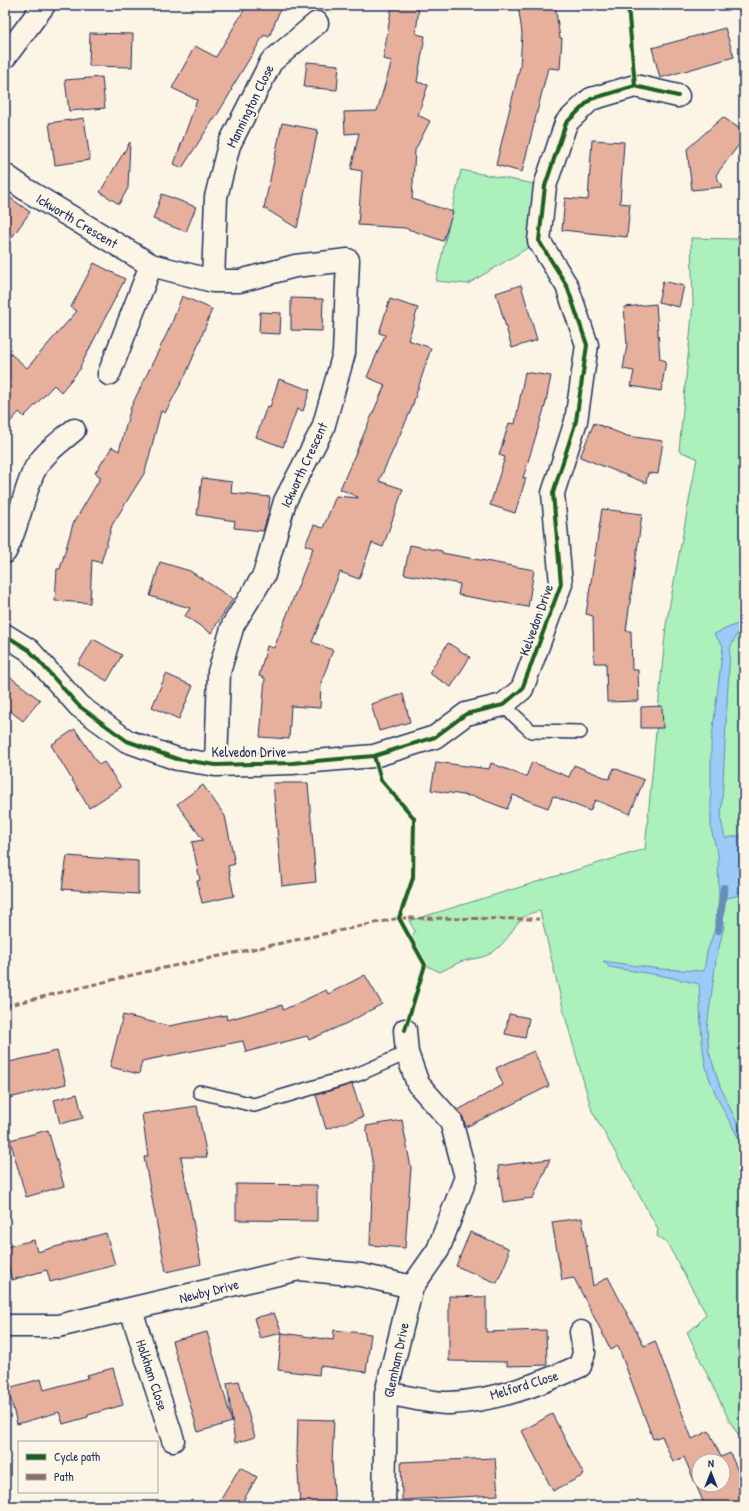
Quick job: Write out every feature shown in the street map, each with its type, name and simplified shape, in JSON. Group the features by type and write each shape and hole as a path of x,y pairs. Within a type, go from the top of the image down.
{"street":[{"path":"5,57 44,5"},
{"name":"Mannington Close","path":"213,281 216,197 228,145 271,62 317,23"},
{"name":"Kelvedon Drive","path":"5,635 28,650 79,706 127,741 177,759 216,765 292,763 374,756 435,737 466,714 502,705 522,689 561,584 553,493 576,421 587,345 567,286 539,241 545,186 566,123 591,99 635,86 678,96"},
{"name":"Ickworth Crescent","path":"5,175 28,192 151,265 213,281 240,281 295,266 348,260 344,353 323,428 285,501 264,575 233,625 219,672 216,765"},
{"path":"109,374 151,265"},
{"path":"5,552 13,537 34,472 48,453 74,430"},
{"path":"405,1030 407,1053 418,1084 451,1121 466,1177 438,1250 412,1287"},
{"name":"Newby Drive","path":"5,1326 58,1326 131,1310 299,1269 361,1275 412,1287"},
{"name":"Glemham Drive","path":"384,1506 386,1393 412,1287"},
{"name":"Holkham Close","path":"131,1310 173,1440"},
{"name":"Melford Close","path":"386,1393 450,1403 504,1394 556,1377 580,1366 584,1353 581,1332"}],"lane":[{"path":"502,705 531,731 580,732"},
{"path":"200,1092 254,1105 359,1074 407,1053"}],"green space":[{"path":"461,170 545,186 539,241 468,284 436,281"},
{"path":"744,196 744,1444 729,1420 687,1332 697,1325 706,1314 667,1243 657,1236 658,1229 592,1111 565,1016 540,911 525,916 495,951 486,956 465,960 440,972 425,965 410,940 415,931 409,921 645,849 666,625 697,458 679,451 693,304 691,238 737,239"}],"water":[{"path":"744,621 730,648 721,820 725,838 744,835 744,894 719,900 718,855 711,829 711,745 723,646 714,634"},
{"path":"718,920 725,922 716,960 707,1028 709,1052 720,1086 744,1138 744,1148 713,1088 706,1067 702,1036 699,984 664,976 609,967 603,961 660,969 704,971 707,952"}],"building":[{"path":"247,5 282,5 269,37 264,35 214,120 182,168 174,164 197,100 172,88 195,46 216,57"},
{"path":"392,5 419,5 416,34 425,36 417,82 428,85 418,115 430,121 415,150 412,199 453,212 443,241 405,228 358,225 362,171 351,169 359,133 345,134 344,112 377,111 392,61 383,59"},
{"path":"518,5 555,5 560,38 562,38 560,69 548,68 522,172 496,165 520,67 522,33"},
{"path":"725,28 734,57 660,78 652,48"},
{"path":"90,33 133,34 132,67 89,66"},
{"path":"307,62 339,65 337,90 304,87"},
{"path":"102,77 105,108 69,111 65,80"},
{"path":"723,117 744,132 744,138 716,175 722,187 692,190 687,149"},
{"path":"84,118 90,160 55,165 49,123"},
{"path":"282,123 318,130 297,228 264,208"},
{"path":"592,140 624,142 620,203 630,204 627,237 562,230 565,198 588,200"},
{"path":"130,142 128,188 119,204 100,192"},
{"path":"5,194 30,212 5,247"},
{"path":"162,194 196,207 186,232 153,219"},
{"path":"94,263 125,279 80,367 81,368 61,392 54,385 24,417 19,412 5,428 5,349 27,368 77,311 71,307"},
{"path":"663,281 684,286 679,307 658,302"},
{"path":"521,285 537,340 512,348 496,293"},
{"path":"182,296 212,309 199,343 186,374 165,413 161,411 145,472 112,525 101,563 92,560 90,603 55,601 57,569 60,569 73,524 101,477 95,473 112,447 119,451 131,407 171,325"},
{"path":"291,298 323,299 322,331 291,330"},
{"path":"390,299 418,308 408,340 431,348 411,410 379,481 403,489 383,547 372,543 359,579 340,572 312,642 333,650 321,683 320,708 291,706 289,739 260,737 265,678 259,676 267,646 274,648 313,548 305,545 314,525 323,528 336,496 358,498 340,489 385,385 367,377 385,335 379,333"},
{"path":"656,304 660,359 666,361 661,391 631,386 634,371 623,369 627,345 624,307"},
{"path":"260,312 281,313 280,334 259,333"},
{"path":"525,372 551,376 545,406 523,478 526,478 515,513 490,505 505,457 499,455 509,423 515,424"},
{"path":"279,379 310,390 303,411 297,409 283,447 256,437 267,406 270,407"},
{"path":"594,423 627,436 663,441 658,474 648,473 646,483 580,457"},
{"path":"202,478 232,482 231,493 270,497 268,515 263,531 234,528 235,521 197,515"},
{"path":"602,509 642,514 626,631 631,631 632,670 638,670 639,701 607,702 606,663 594,663 593,616 586,614"},
{"path":"410,545 442,551 442,553 534,570 528,607 458,595 460,584 404,574"},
{"path":"160,562 190,571 233,599 211,633 185,616 190,608 150,596"},
{"path":"93,639 122,655 107,681 78,664"},
{"path":"448,643 470,657 451,687 429,673"},
{"path":"5,673 40,700 23,721 5,707"},
{"path":"166,674 193,686 179,719 152,707"},
{"path":"403,694 410,722 379,731 371,704"},
{"path":"662,706 663,728 641,728 641,707"},
{"path":"75,729 99,765 104,762 121,787 89,808 51,745"},
{"path":"436,762 489,769 491,763 526,777 532,762 569,777 574,765 609,779 614,768 644,780 630,814 595,800 590,811 553,796 548,808 513,795 507,809 476,797 431,790"},
{"path":"273,783 308,783 316,882 282,886"},
{"path":"203,785 225,816 235,864 228,866 234,896 202,903 197,881 200,880 192,842 203,840 177,804"},
{"path":"67,856 138,861 138,894 62,889"},
{"path":"365,975 382,1004 347,1023 309,1040 307,1036 246,1052 243,1041 142,1061 139,1074 110,1067 123,1015 169,1026 226,1015 227,1020 282,1005 283,1010 326,990 328,994"},
{"path":"509,1014 529,1018 525,1038 505,1034"},
{"path":"57,1051 66,1084 5,1099 5,1063"},
{"path":"534,1051 549,1086 466,1127 463,1117 458,1110 503,1085 496,1068"},
{"path":"352,1084 363,1117 326,1129 316,1095"},
{"path":"77,1094 83,1118 60,1124 54,1100"},
{"path":"197,1106 207,1157 181,1157 201,1264 166,1272 144,1157 148,1156 142,1114"},
{"path":"402,1120 411,1168 405,1248 370,1245 373,1166 366,1126"},
{"path":"48,1130 64,1186 26,1197 10,1140"},
{"path":"550,1159 533,1198 503,1202 498,1166"},
{"path":"236,1184 317,1185 317,1221 236,1220"},
{"path":"582,1218 593,1286 608,1277 644,1346 655,1341 692,1439 709,1431 719,1453 691,1453 691,1473 684,1457 673,1462 662,1436 653,1439 618,1346 611,1350 574,1278 562,1280 552,1222"},
{"path":"470,1232 508,1248 508,1257 497,1283 456,1266"},
{"path":"106,1233 115,1265 50,1282 47,1270 12,1280 5,1254 5,1247 34,1240 37,1252"},
{"path":"449,1296 486,1297 486,1332 546,1330 547,1365 507,1366 507,1362 449,1361"},
{"path":"274,1313 282,1333 260,1338 254,1318"},
{"path":"334,1330 371,1334 366,1372 320,1366 319,1375 278,1370 282,1333 333,1340"},
{"path":"207,1332 232,1422 198,1432 172,1341"},
{"path":"113,1368 123,1405 63,1424 59,1412 17,1424 8,1388 41,1379 44,1390 88,1378 87,1375"},
{"path":"239,1381 255,1437 235,1443 227,1383"},
{"path":"552,1414 584,1475 553,1491 522,1431"},
{"path":"298,1419 334,1420 332,1462 335,1506 300,1506 297,1455"},
{"path":"731,1455 744,1485 744,1506 705,1506 699,1493 731,1493"},
{"path":"495,1458 498,1495 402,1500 401,1462"},
{"path":"240,1467 257,1477 240,1506 217,1506"}],"waterway":[{"path":"718,930 724,888"}],"marked path":[{"path":"5,1006 145,972 399,918 539,919"}],"cycle path":[{"path":"628,5 635,86"},
{"path":"5,635 29,650 79,706 127,741 177,759 216,765 292,763 374,756 435,737 466,714 503,705 522,689 561,584 553,493 576,421 587,345 567,286 539,241 545,186 566,123 591,99 635,86 678,96"},
{"path":"374,756 381,780 414,818 413,878 399,918 425,965 405,1030"}]}
